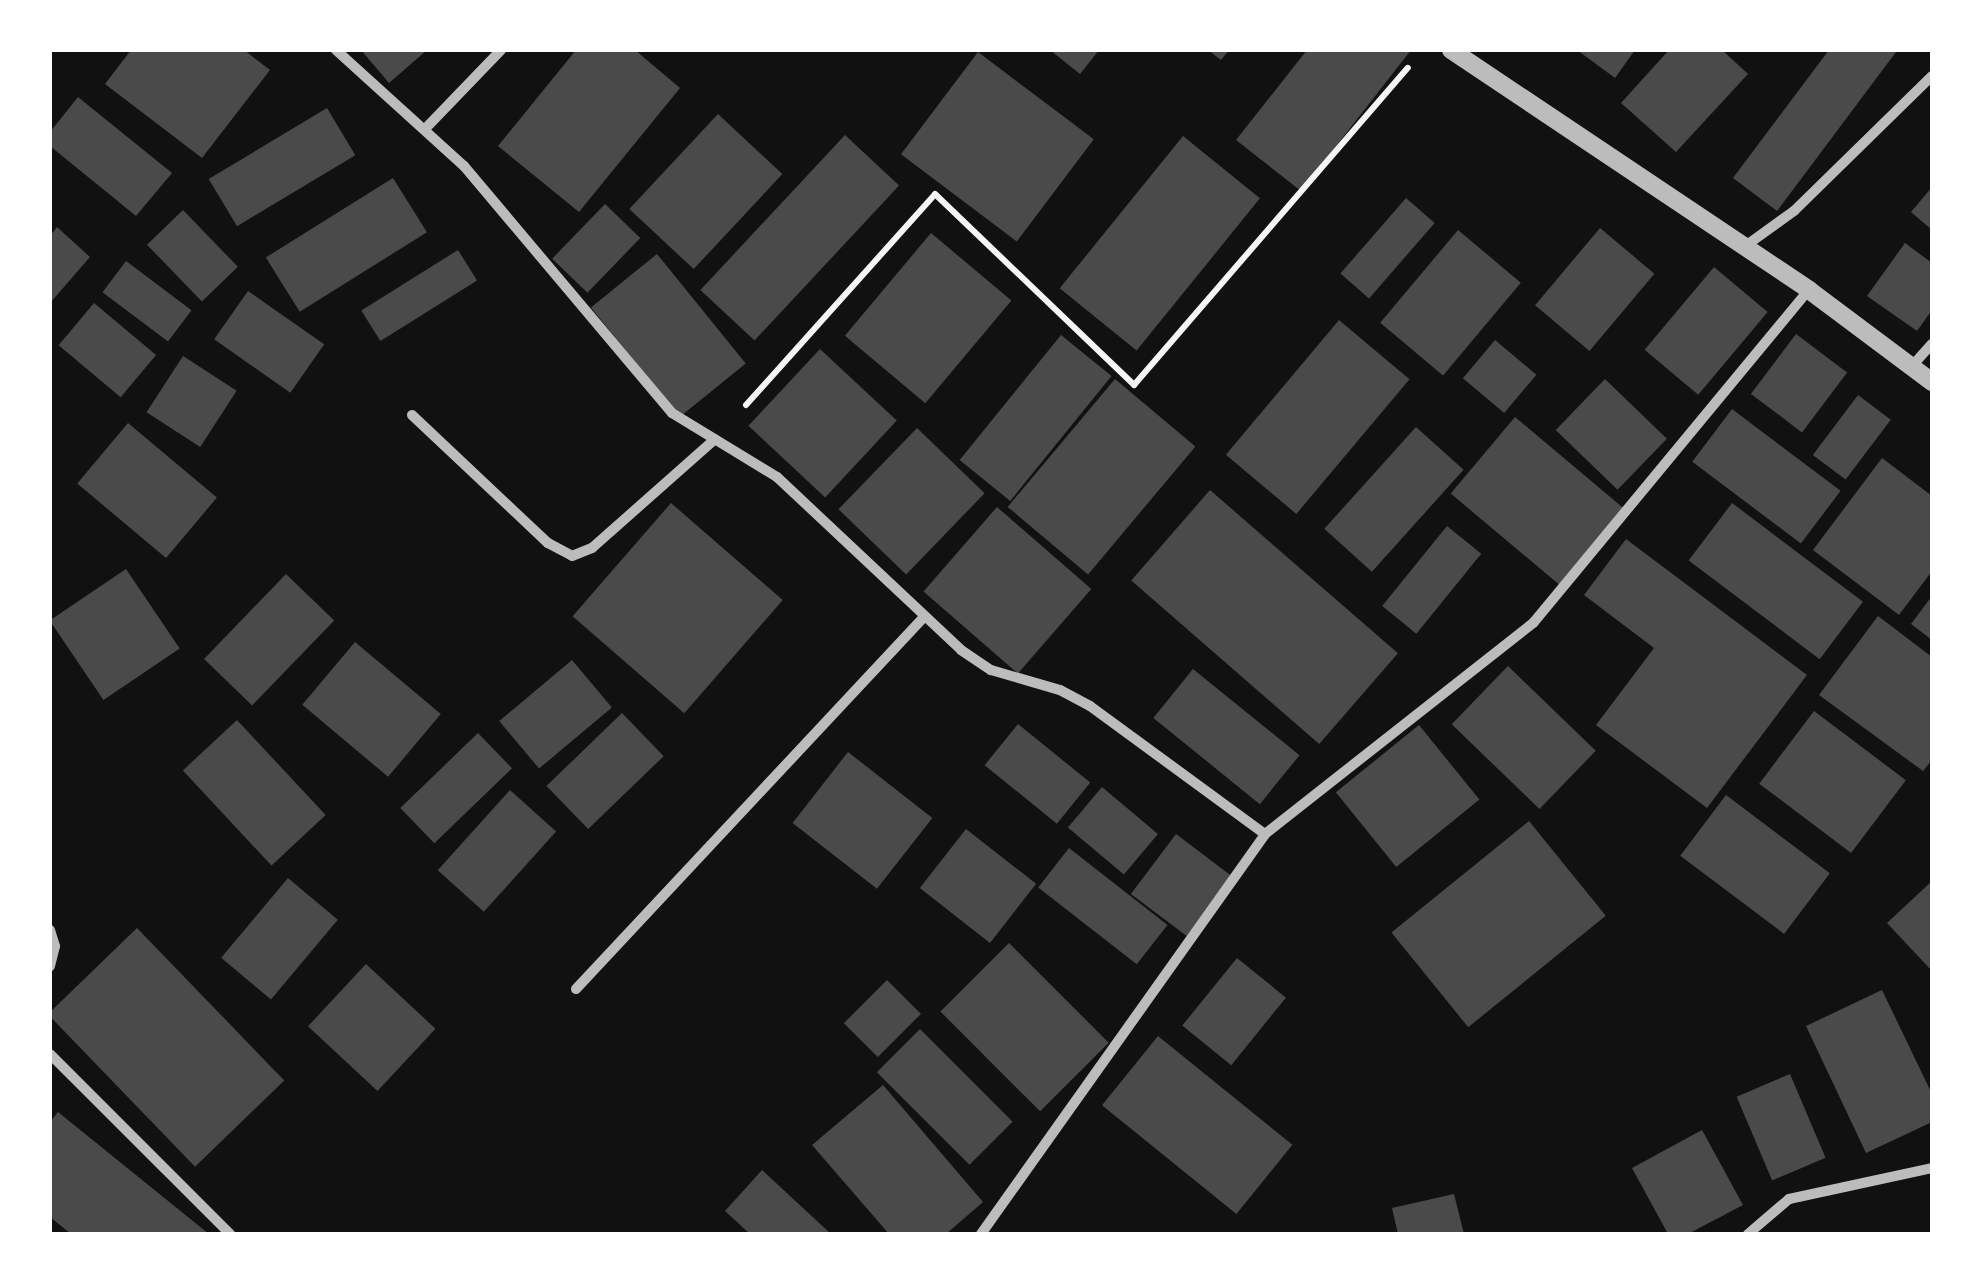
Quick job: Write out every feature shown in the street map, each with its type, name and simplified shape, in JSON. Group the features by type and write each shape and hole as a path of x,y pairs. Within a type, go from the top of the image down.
{"street":[{"path":"336,50 425,129 672,413 777,476 924,617 991,670 1060,690 1090,706 1265,834"},
{"path":"425,129 502,50"},
{"path":"1451,50 1809,290 1932,382"},
{"path":"1742,248 1794,211 1932,76"},
{"path":"981,1234 1265,834 1534,622 1809,290"},
{"path":"1912,366 1932,344"},
{"path":"412,415 548,542 572,556 592,548 715,439"},
{"path":"576,989 924,617"},
{"path":"50,930 56,946 50,966"},
{"path":"50,1054 230,1234"},
{"path":"1748,1234 1789,1199 1932,1168"}],"path":[{"path":"715,439 935,194 1134,384 1412,64"}],"building":[{"path":"131,50 244,50 270,70 202,158 105,84"},
{"path":"361,50 427,50 389,83"},
{"path":"576,50 635,50 680,88 579,212 498,146"},
{"path":"1050,50 1099,50 1080,74"},
{"path":"1208,50 1229,50 1221,60"},
{"path":"1307,50 1411,50 1301,191 1236,140"},
{"path":"1577,50 1635,50 1615,78"},
{"path":"1669,50 1722,50 1748,74 1676,152 1621,103"},
{"path":"1829,50 1896,52 1777,211 1733,178"},
{"path":"978,52 1094,139 1017,241 901,154"},
{"path":"78,97 172,173 136,216 50,146 50,132"},
{"path":"327,108 355,155 237,226 209,179"},
{"path":"718,114 782,174 694,269 629,209"},
{"path":"845,135 899,185 755,341 700,290"},
{"path":"1183,136 1260,198 1137,351 1060,288"},
{"path":"393,178 427,232 300,312 266,257"},
{"path":"1932,187 1932,230 1911,212"},
{"path":"1406,198 1435,223 1369,298 1340,273"},
{"path":"605,204 640,238 587,293 552,259"},
{"path":"183,210 238,267 202,302 147,245"},
{"path":"57,227 90,257 50,303 50,236"},
{"path":"1600,228 1654,274 1589,351 1535,305"},
{"path":"1458,230 1521,283 1443,375 1380,323"},
{"path":"931,233 1011,300 925,403 845,336"},
{"path":"1905,243 1932,263 1932,310 1917,331 1867,296"},
{"path":"458,250 477,281 380,341 361,310"},
{"path":"657,254 746,364 680,417 591,307"},
{"path":"126,261 191,310 168,341 103,292"},
{"path":"1714,267 1768,312 1698,395 1645,350"},
{"path":"248,291 324,344 290,393 214,339"},
{"path":"94,303 156,355 121,397 59,345"},
{"path":"1339,320 1409,379 1296,514 1226,455"},
{"path":"1796,334 1847,373 1802,432 1751,394"},
{"path":"1061,335 1112,376 1010,501 960,460"},
{"path":"1495,340 1536,375 1504,413 1463,378"},
{"path":"820,349 897,421 825,497 748,426"},
{"path":"183,356 237,391 200,447 147,412"},
{"path":"1115,379 1195,446 1088,574 1008,507"},
{"path":"1605,379 1667,439 1618,490 1556,430"},
{"path":"1858,395 1891,420 1846,480 1813,455"},
{"path":"1732,409 1841,491 1801,544 1692,462"},
{"path":"1515,417 1625,509 1560,586 1451,494"},
{"path":"128,423 217,498 166,558 77,484"},
{"path":"1416,427 1464,470 1372,572 1324,529"},
{"path":"917,428 985,493 906,575 839,509"},
{"path":"1882,458 1932,496 1932,571 1899,615 1813,550"},
{"path":"1210,490 1398,653 1319,744 1131,581"},
{"path":"671,503 783,600 684,713 573,616"},
{"path":"1732,503 1863,602 1820,659 1689,561"},
{"path":"997,507 1091,589 1018,674 924,592"},
{"path":"1447,526 1481,554 1416,634 1382,606"},
{"path":"1626,539 1807,675 1707,808 1596,725 1654,648 1584,595"},
{"path":"126,569 180,649 103,700 50,620"},
{"path":"286,574 334,621 252,705 204,659"},
{"path":"1932,596 1932,640 1911,624"},
{"path":"1878,616 1932,657 1932,760 1923,771 1819,695"},
{"path":"355,642 441,714 388,777 302,705"},
{"path":"572,660 612,707 539,769 499,721"},
{"path":"1508,666 1596,751 1539,809 1452,724"},
{"path":"1193,669 1299,755 1260,804 1153,718"},
{"path":"1814,711 1906,780 1851,853 1759,784"},
{"path":"622,713 664,756 588,829 546,786"},
{"path":"237,720 326,815 272,866 183,770"},
{"path":"1018,724 1090,783 1057,824 985,765"},
{"path":"1419,725 1479,800 1396,867 1336,792"},
{"path":"478,733 512,768 434,843 400,808"},
{"path":"848,752 932,818 877,889 793,823"},
{"path":"1102,787 1158,834 1124,875 1068,828"},
{"path":"510,790 556,831 484,912 438,870"},
{"path":"1726,795 1830,873 1784,934 1680,856"},
{"path":"1529,821 1606,916 1468,1027 1391,932"},
{"path":"966,829 1036,884 990,943 920,888"},
{"path":"1176,834 1232,876 1187,936 1131,894"},
{"path":"1069,848 1168,925 1137,964 1038,887"},
{"path":"288,878 338,920 271,999 221,958"},
{"path":"1932,881 1932,971 1887,923"},
{"path":"137,928 284,1081 195,1167 50,1016 50,1012"},
{"path":"1009,943 1109,1043 1040,1111 940,1012"},
{"path":"1237,958 1286,998 1231,1065 1182,1026"},
{"path":"366,964 435,1029 378,1091 308,1026"},
{"path":"887,980 921,1014 878,1057 844,1023"},
{"path":"1882,990 1932,1094 1932,1122 1866,1153 1806,1026"},
{"path":"920,1029 1013,1122 969,1165 877,1072"},
{"path":"1158,1036 1292,1145 1236,1214 1102,1105"},
{"path":"1790,1074 1826,1158 1772,1180 1737,1097"},
{"path":"883,1085 983,1202 946,1234 889,1234 812,1145"},
{"path":"58,1112 209,1234 71,1234 50,1217 50,1122"},
{"path":"1702,1130 1743,1205 1688,1234 1668,1234 1632,1168"},
{"path":"762,1170 831,1234 750,1234 725,1211"},
{"path":"1454,1194 1464,1234 1398,1234 1392,1208"}]}
